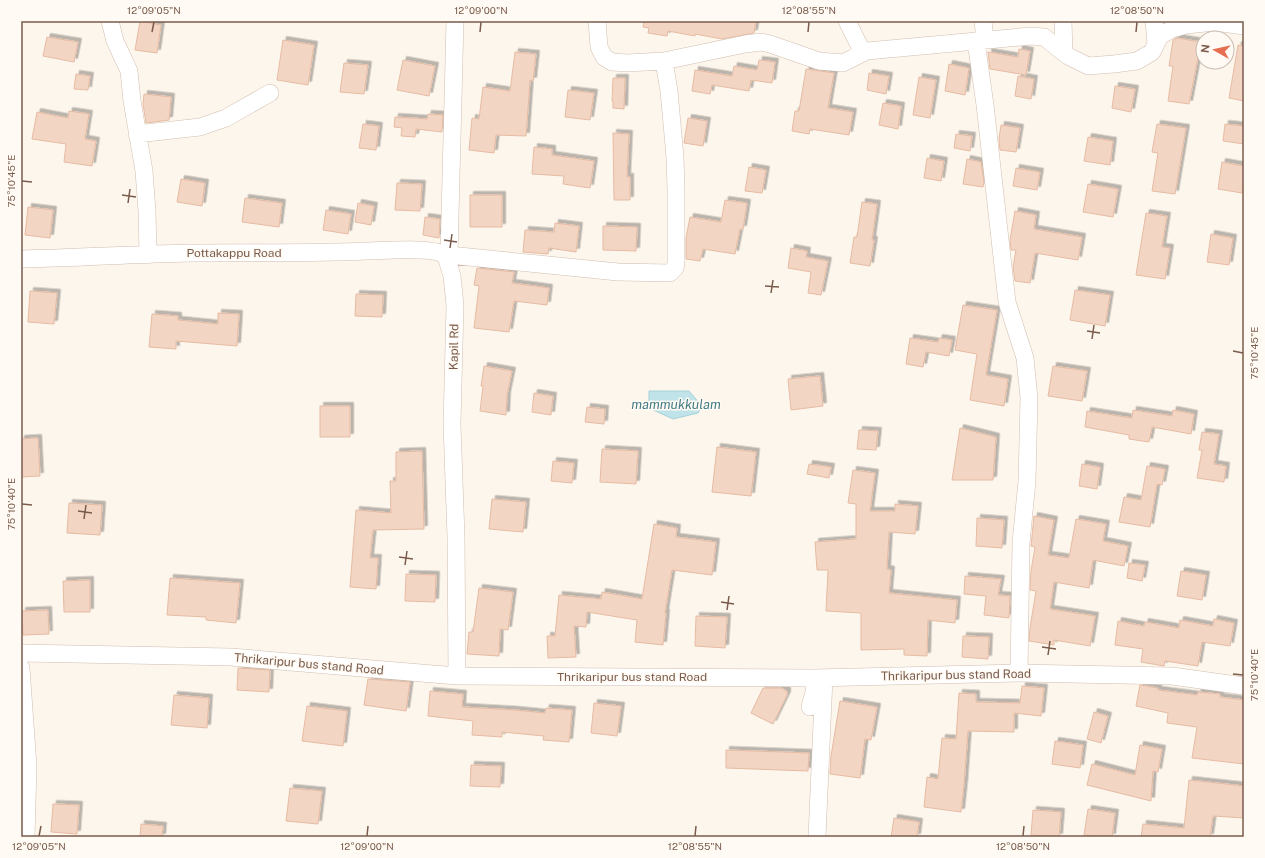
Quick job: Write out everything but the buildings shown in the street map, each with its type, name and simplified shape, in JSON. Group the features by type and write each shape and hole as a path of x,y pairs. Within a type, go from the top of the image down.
{"street":[{"path":"110,21 115,41 129,71 137,134 144,171 148,255"},
{"name":"Kapil Rd","path":"455,21 448,255 455,305 452,424 456,537 457,676"},
{"path":"597,21 599,47 604,57 612,62 627,63 664,61 761,42 818,61 843,63 867,51 1031,36 1044,37 1064,53 1088,66 1138,60 1152,52 1160,36 1172,29 1186,25 1215,22 1244,26"},
{"path":"847,21 863,53"},
{"path":"983,21 981,40 985,105 1007,302 1025,358 1029,398 1027,481 1021,543 1019,673"},
{"path":"1063,21 1064,53"},
{"path":"1154,21 1156,44"},
{"name":"Pottakappu Road","path":"21,259 190,253 313,254 395,250 435,251 448,255 618,272 670,273 675,268 676,263 676,191 669,91 664,61"},
{"path":"137,134 200,127 226,118 270,93"},
{"name":"Thrikaripur bus stand Road","path":"21,653 231,657 457,676 820,678 1019,673 1172,676 1244,686"},
{"path":"21,668 28,766 26,837"},
{"path":"810,707 820,678"},
{"path":"817,837 820,678"}],"water":[{"name":"mammukkulam","path":"649,391 689,391 702,406 698,413 673,419 649,408"}]}
